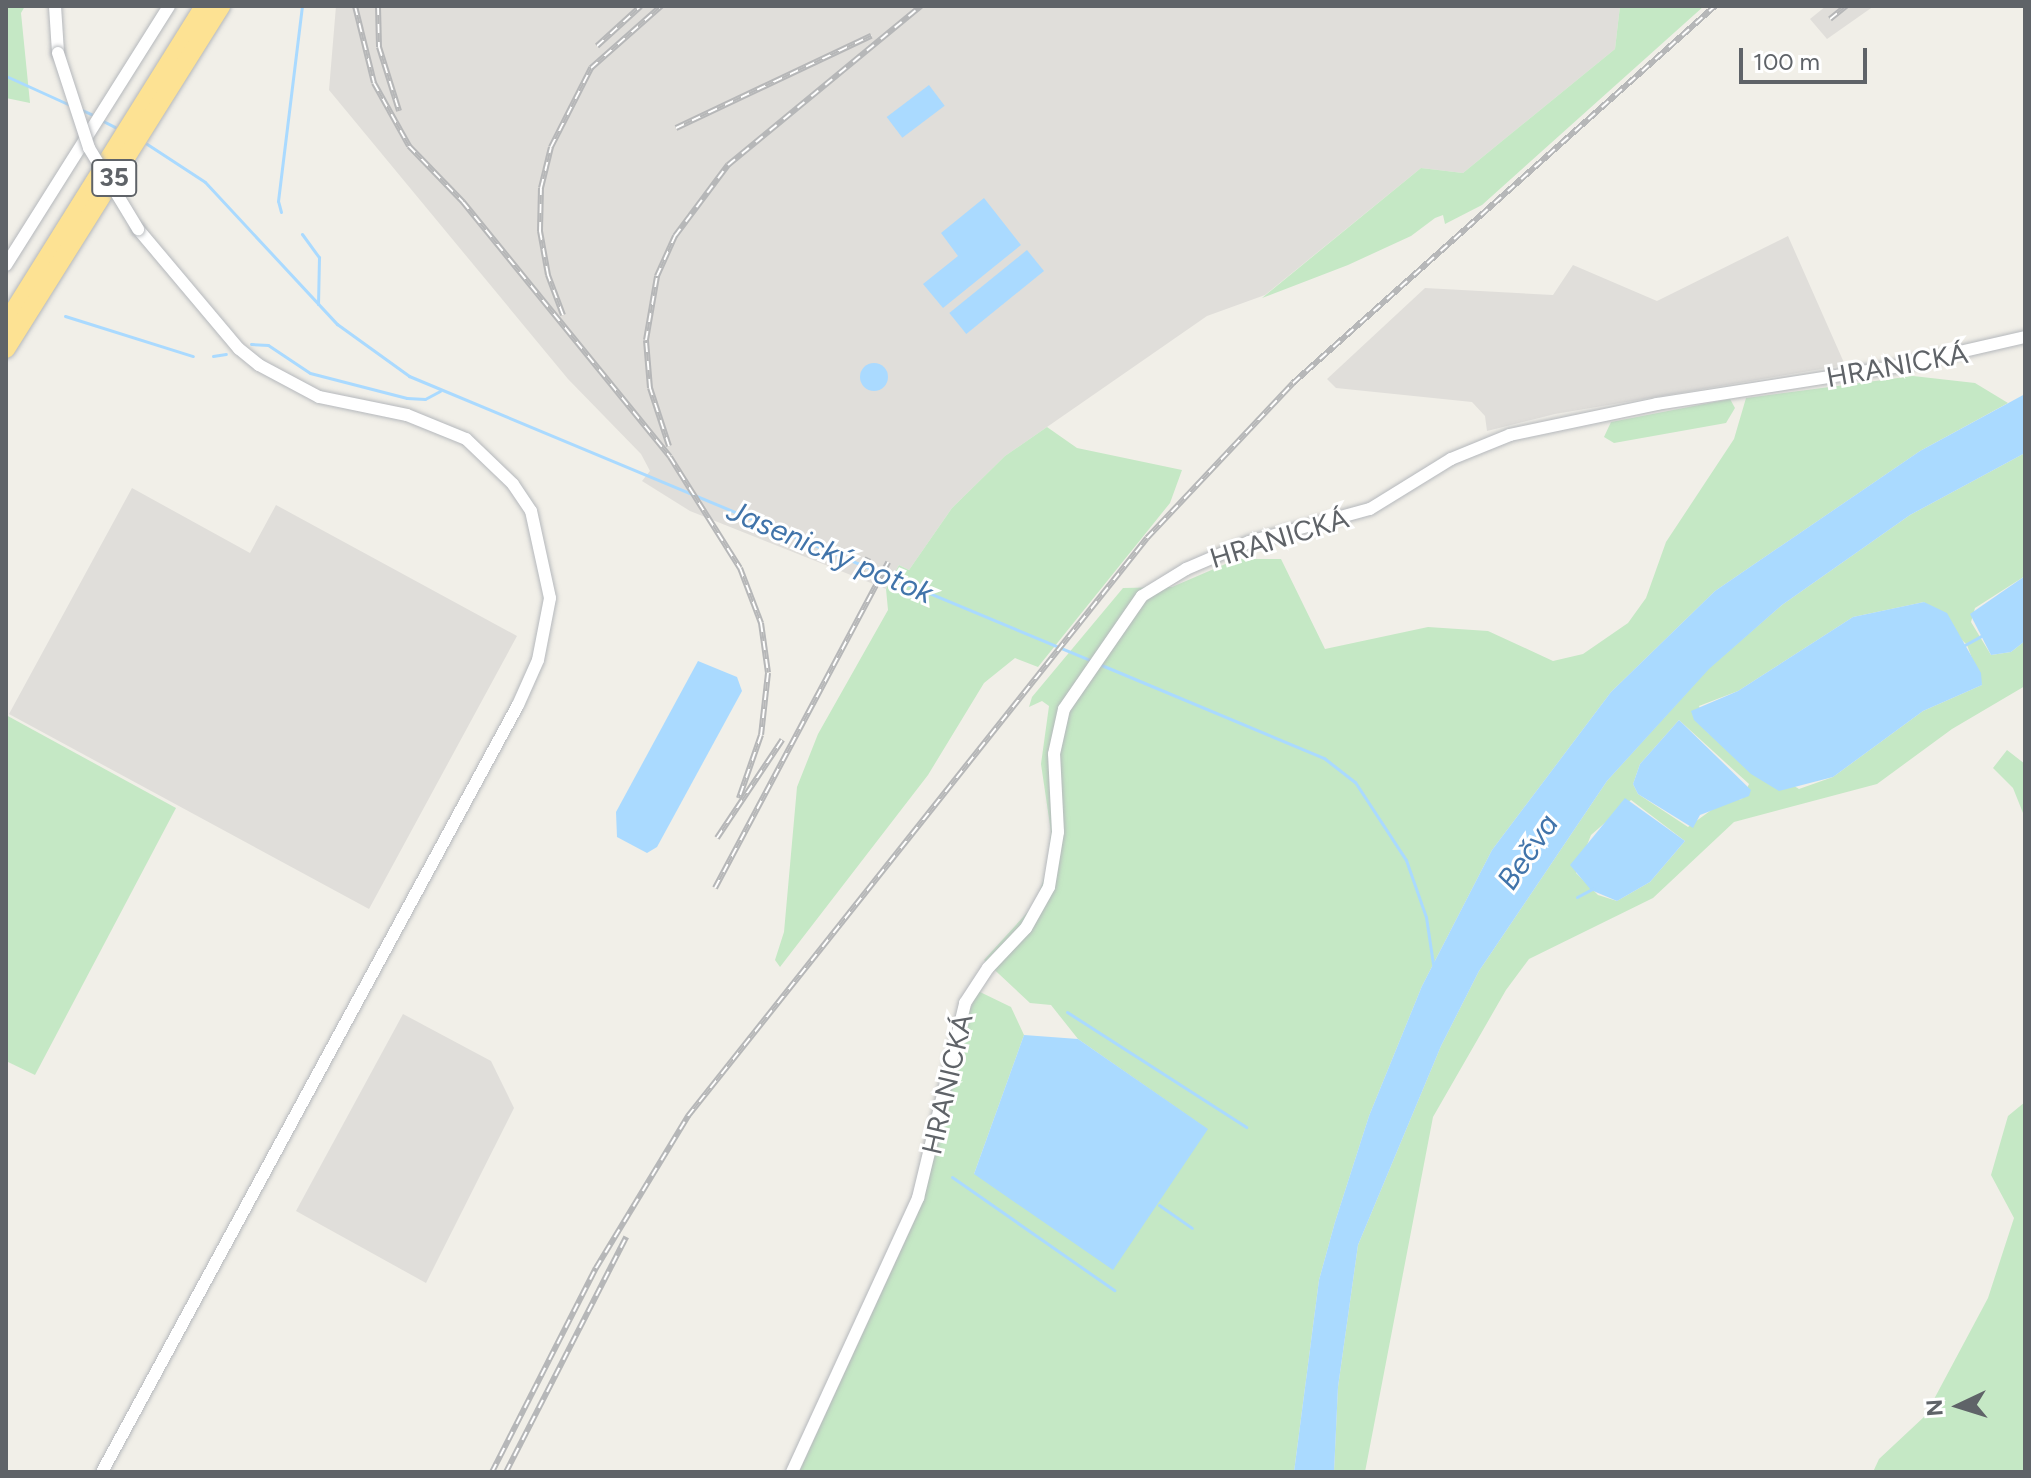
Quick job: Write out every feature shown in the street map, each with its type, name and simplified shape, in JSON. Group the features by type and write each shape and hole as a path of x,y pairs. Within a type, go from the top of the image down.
{"highway":[{"name":"35","path":"6,323 204,6"},
{"name":"35","path":"6,349 221,6"}],"street":[{"path":"55,6 58,53 89,148 138,229 239,349 259,365 319,397 407,415 466,439 513,484 531,511 550,598 538,660 518,705 102,1472"},
{"path":"6,265 169,6"},
{"name":"HRANICKÁ","path":"792,1472 918,1198 965,1003 988,968 1026,928 1049,887 1057,855 1056,737 1071,695 1131,607 1171,577 1249,542 1357,514 1451,459 1499,439 1585,417 1894,367 2025,337"}],"shaded area":[{"path":"336,6 1620,6 1615,49 1463,173 1421,168 1265,295 1207,316 1005,456 952,508 909,570 899,565 886,589 690,511 642,481 650,471 641,454 568,379 329,90"},
{"path":"1826,6 1874,6 1827,39 1810,19"},
{"path":"1788,236 1845,365 1555,414 1487,431 1485,416 1472,402 1336,388 1327,379 1425,288 1553,295 1573,265 1657,301"},
{"path":"132,488 250,553 276,505 517,636 369,909 9,714"},
{"path":"403,1014 491,1061 514,1108 426,1283 296,1211"}],"green space":[{"path":"6,6 25,6 21,13 30,103 6,98"},
{"path":"1620,6 1704,6 1482,205 1445,224 1443,215 1435,218 1411,236 1348,265 1262,298 1421,168 1463,173 1615,49"},
{"path":"1913,376 1975,383 2008,403 1920,451 1715,591 1611,692 1492,850 1422,986 1369,1116 1335,1222 1319,1280 1294,1472 799,1472 917,1215 935,1155 957,1040 978,991 1011,1007 1024,1035 974,1174 1207,1129 1078,1039 1051,1005 1030,1003 984,960 1035,904 1047,870 1051,832 1041,764 1049,706 1042,701 1029,707 1032,697 1123,588 1172,587 1237,559 1281,559 1325,649 1428,627 1488,631 1553,661 1583,654 1628,623 1646,598 1666,542 1734,439 1746,398"},
{"path":"1730,399 1735,408 1726,423 1614,443 1604,437 1611,422"},
{"path":"1047,427 1077,448 1182,470 1170,503 1038,667 1015,658 984,683 928,775 780,967 775,960 784,932 797,787 818,734 888,610 886,589 899,565 909,570 952,508 1005,456"},
{"path":"2025,453 2025,576 1975,608 1971,622 1991,655 2011,652 2025,641 2025,686 1952,729 1877,784 1734,822 1653,898 1529,959 1506,990 1433,1117 1365,1472 1334,1472 1338,1387 1358,1245 1441,1046 1479,971 1607,781 1709,668 1782,605 1910,515","holes":["1924,602 1967,645 1982,685 1923,711 1833,777 1799,789 1708,733 1699,706 1738,691 1853,617","1679,720 1749,784 1742,799 1721,803 1688,827 1638,794 1633,784 1640,764","1631,800 1685,841 1650,882 1617,901 1598,895 1576,873 1591,835"]},
{"path":"6,715 176,808 35,1075 6,1061"},
{"path":"2007,750 2025,764 2025,818 2013,788 1993,768"},
{"path":"2025,1102 2025,1472 1873,1472 1879,1459 1925,1416 1988,1298 2014,1218 1991,1175 2008,1116"}],"water":[{"path":"929,85 945,106 902,138 887,117"},
{"path":"984,198 1021,245 943,308 923,284 958,256 941,233"},
{"path":"1027,250 1044,271 966,334 949,313"},
{"path":"874,363 884,367 888,377 884,387 874,391 864,387 860,377 864,367"},
{"name":"Bečva","path":"2025,394 2025,453 1910,515 1782,605 1709,669 1607,781 1479,971 1441,1046 1358,1245 1338,1387 1334,1472 1294,1472 1319,1280 1335,1222 1369,1116 1422,986 1492,850 1611,692 1715,591 1920,451"},
{"path":"2025,576 2025,641 2011,652 1991,655 1970,614"},
{"path":"1924,602 1947,613 1981,673 1982,685 1923,711 1833,777 1779,791 1751,774 1694,720 1691,711 1738,691 1853,617"},
{"path":"698,661 737,677 742,691 657,847 647,853 617,837 616,812"},
{"path":"1679,720 1751,790 1749,796 1700,815 1693,828 1638,794 1633,784 1640,764"},
{"path":"1625,798 1685,841 1650,882 1617,901 1591,890 1570,865"},
{"path":"1024,1035 1078,1039 1208,1129 1113,1270 974,1174"}],"waterway":[{"path":"281,212 278,201 302,6"},
{"name":"Jasenický potok","path":"6,76 72,106"},
{"name":"Jasenický potok","path":"82,110 91,114"},
{"name":"Jasenický potok","path":"103,121 115,127"},
{"name":"Jasenický potok","path":"147,144 205,182 337,324 409,376 1092,661"},
{"path":"302,234 319,257 318,304"},
{"path":"65,316 193,356"},
{"path":"251,344 268,345 310,373 407,398 425,399 440,391"},
{"path":"213,356 226,354"},
{"path":"1963,646 1981,636"},
{"name":"Jasenický potok","path":"1099,664 1324,758 1355,782 1406,860 1426,917 1433,964"},
{"path":"1577,897 1594,888"},
{"path":"1067,1012 1246,1127"},
{"path":"952,1177 1114,1290"},
{"path":"1159,1205 1192,1228"}],"railway":[{"path":"355,6 374,83 409,146 463,202 670,457 740,568 761,623 768,673 761,735 739,798"},
{"path":"378,6 379,47 399,111"},
{"path":"597,46 641,6"},
{"path":"563,315 548,275 540,231 541,188 551,147 591,68 661,6"},
{"path":"669,446 650,388 646,340 657,276 675,236 728,165 921,6"},
{"path":"492,1472 596,1268 688,1116 1147,538 1293,383 1715,6"},
{"path":"1830,19 1846,6"},
{"path":"676,128 871,36"},
{"path":"861,572 868,558"},
{"path":"715,888 888,562"},
{"path":"717,838 782,740"},
{"path":"506,1472 626,1237"}]}
